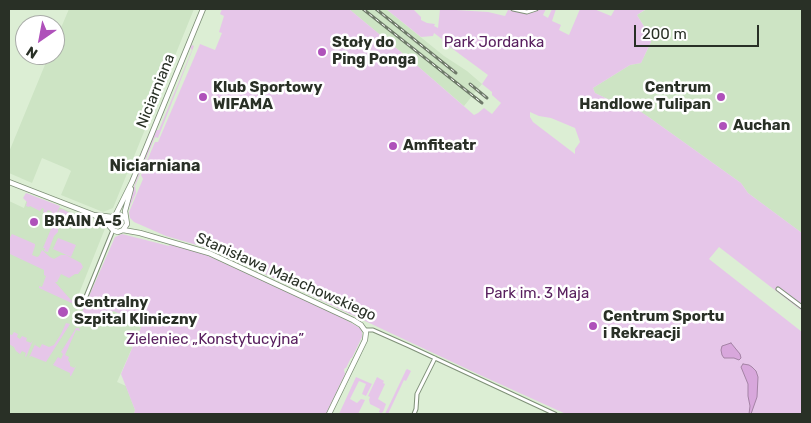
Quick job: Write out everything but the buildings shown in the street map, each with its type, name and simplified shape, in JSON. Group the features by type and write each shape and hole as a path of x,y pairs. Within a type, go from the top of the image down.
{"street":[{"name":"Niciarniana","path":"114,216 132,182 203,9"},
{"path":"512,9 529,11 536,9"},
{"path":"9,182 94,215 118,232 123,230 126,224 125,218 122,215 94,215"},
{"name":"Niciarniana","path":"125,218 132,182"},
{"path":"109,225 110,220 114,216"},
{"name":"Stanisława Małachowskiego","path":"126,224 140,233"},
{"path":"85,299 113,230"},
{"name":"Stanisława Małachowskiego","path":"123,230 209,253 352,320 361,325 365,330 373,330 555,414"},
{"path":"778,288 802,307"},
{"path":"329,414 365,340 365,330"},
{"path":"414,414 417,394 435,358"}],"shaded area":[{"path":"69,9 194,9 113,208 103,212 61,195 71,171 42,158 32,183 9,173 9,152 45,65 65,65 65,18"},
{"path":"349,9 386,9 482,84 464,106"},
{"path":"647,9 802,9 802,233 748,193 741,183 650,118 628,104 616,103 595,93 593,88 630,65 641,63 651,42 649,34 637,15"},
{"name":"Centralny Szpital Kliniczny","path":"28,196 106,226 78,296 143,323 117,382 126,386 135,410 134,414 9,414 9,201 24,208"},
{"path":"731,343 740,354 741,358 739,360 724,358 722,355 722,346"},
{"path":"743,364 752,367 758,377 757,397 751,414 749,414 748,384 741,367"}],"green space":[{"path":"222,9 349,9 474,115 484,108 492,114 501,103 482,84 488,75 434,33 433,36 421,37 386,9 413,9 421,17 421,20 435,24 434,26 438,28 440,9 488,12 505,16 508,10 532,13 539,9 546,9 543,15 548,18 552,9 556,9 552,21 561,25 559,30 569,35 580,9 594,9 611,16 615,9 646,9 637,15 651,38 641,63 630,65 593,88 595,93 616,103 628,103 650,118 741,183 748,193 802,233 802,311 719,247 709,259 802,332 802,414 566,414 214,250 166,236 134,222 130,218 129,212 143,179 141,175 155,142 158,142 200,44 215,50 222,33 219,32 224,16 220,14","holes":["530,112 551,118 575,128 580,142 575,149 575,154 533,122"]},
{"path":"192,45 194,46 158,138 155,137 135,186 136,193 128,210 126,210 137,178 156,130 159,130 192,50 190,48"},
{"path":"26,193 60,206 55,217 50,215 52,212 48,210 46,213 43,212 44,209 42,208 40,211 26,206 27,202 23,198"},
{"path":"62,209 75,217 72,222 66,219 58,225 58,232 54,236 48,252 44,251 45,248 43,248 59,210"},
{"path":"12,234 35,244 32,255 39,256 42,250 54,259 61,255 66,255 81,263 83,267 78,274 69,278 61,274 57,282 55,282 71,300 75,302 78,297 81,298 78,306 39,288 39,286 42,287 46,276 44,275 44,270 10,254 9,239"},
{"name":"Zieleniec „Konstytucyjna”","path":"122,234 169,246 170,244 204,254 336,314 360,328 362,337 344,370 345,374 326,414 134,414 135,410 121,374 143,323 113,311 109,318 100,315 94,327 79,319 115,237"},
{"path":"58,238 76,245 71,257 53,249"},
{"path":"66,323 70,324 46,362 31,356 29,358 36,342 35,345 40,348 42,344 49,347 54,345"},
{"path":"76,328 79,328 80,331 76,330 65,355 69,357 70,366 74,368 76,366 70,376 70,373 53,365 58,357 61,359 63,354 61,352"},
{"path":"14,332 18,334 17,337 20,339 22,336 31,343 33,340 26,357 26,353 22,351 20,354 9,344 9,334 12,335"},
{"path":"406,370 411,371 406,381 404,380 388,414 385,414"},
{"path":"356,377 372,384 366,396 362,394 366,384 359,381 350,399 357,403 361,399 365,400 358,414 339,414"},
{"path":"377,377 384,381 383,383 385,384 378,399 386,404 381,413 379,412 380,409 370,404 370,397 368,396"}],"railway":[{"path":"363,9 482,103"},
{"path":"376,9 456,73"},
{"path":"470,84 487,98"}],"place":[{"name":"Stoły do Ping Ponga","path":"322,52"},
{"name":"Klub Sportowy WIFAMA","path":"203,97"},
{"name":"Centrum Handlowe Tulipan","path":"721,97"},
{"name":"Auchan","path":"723,126"},
{"name":"Amfiteatr","path":"393,146"},
{"name":"BRAIN A-5","path":"34,222"},
{"name":"Centralny Szpital Kliniczny","path":"63,312"},
{"name":"Centrum Sportu i Rekreacji","path":"593,326"}],"district":[{"name":"Niciarniana","path":"155,166"}],"park label":[{"name":"Park Jordanka","path":"494,43"},
{"name":"Park im. 3 Maja","path":"537,294"}]}
